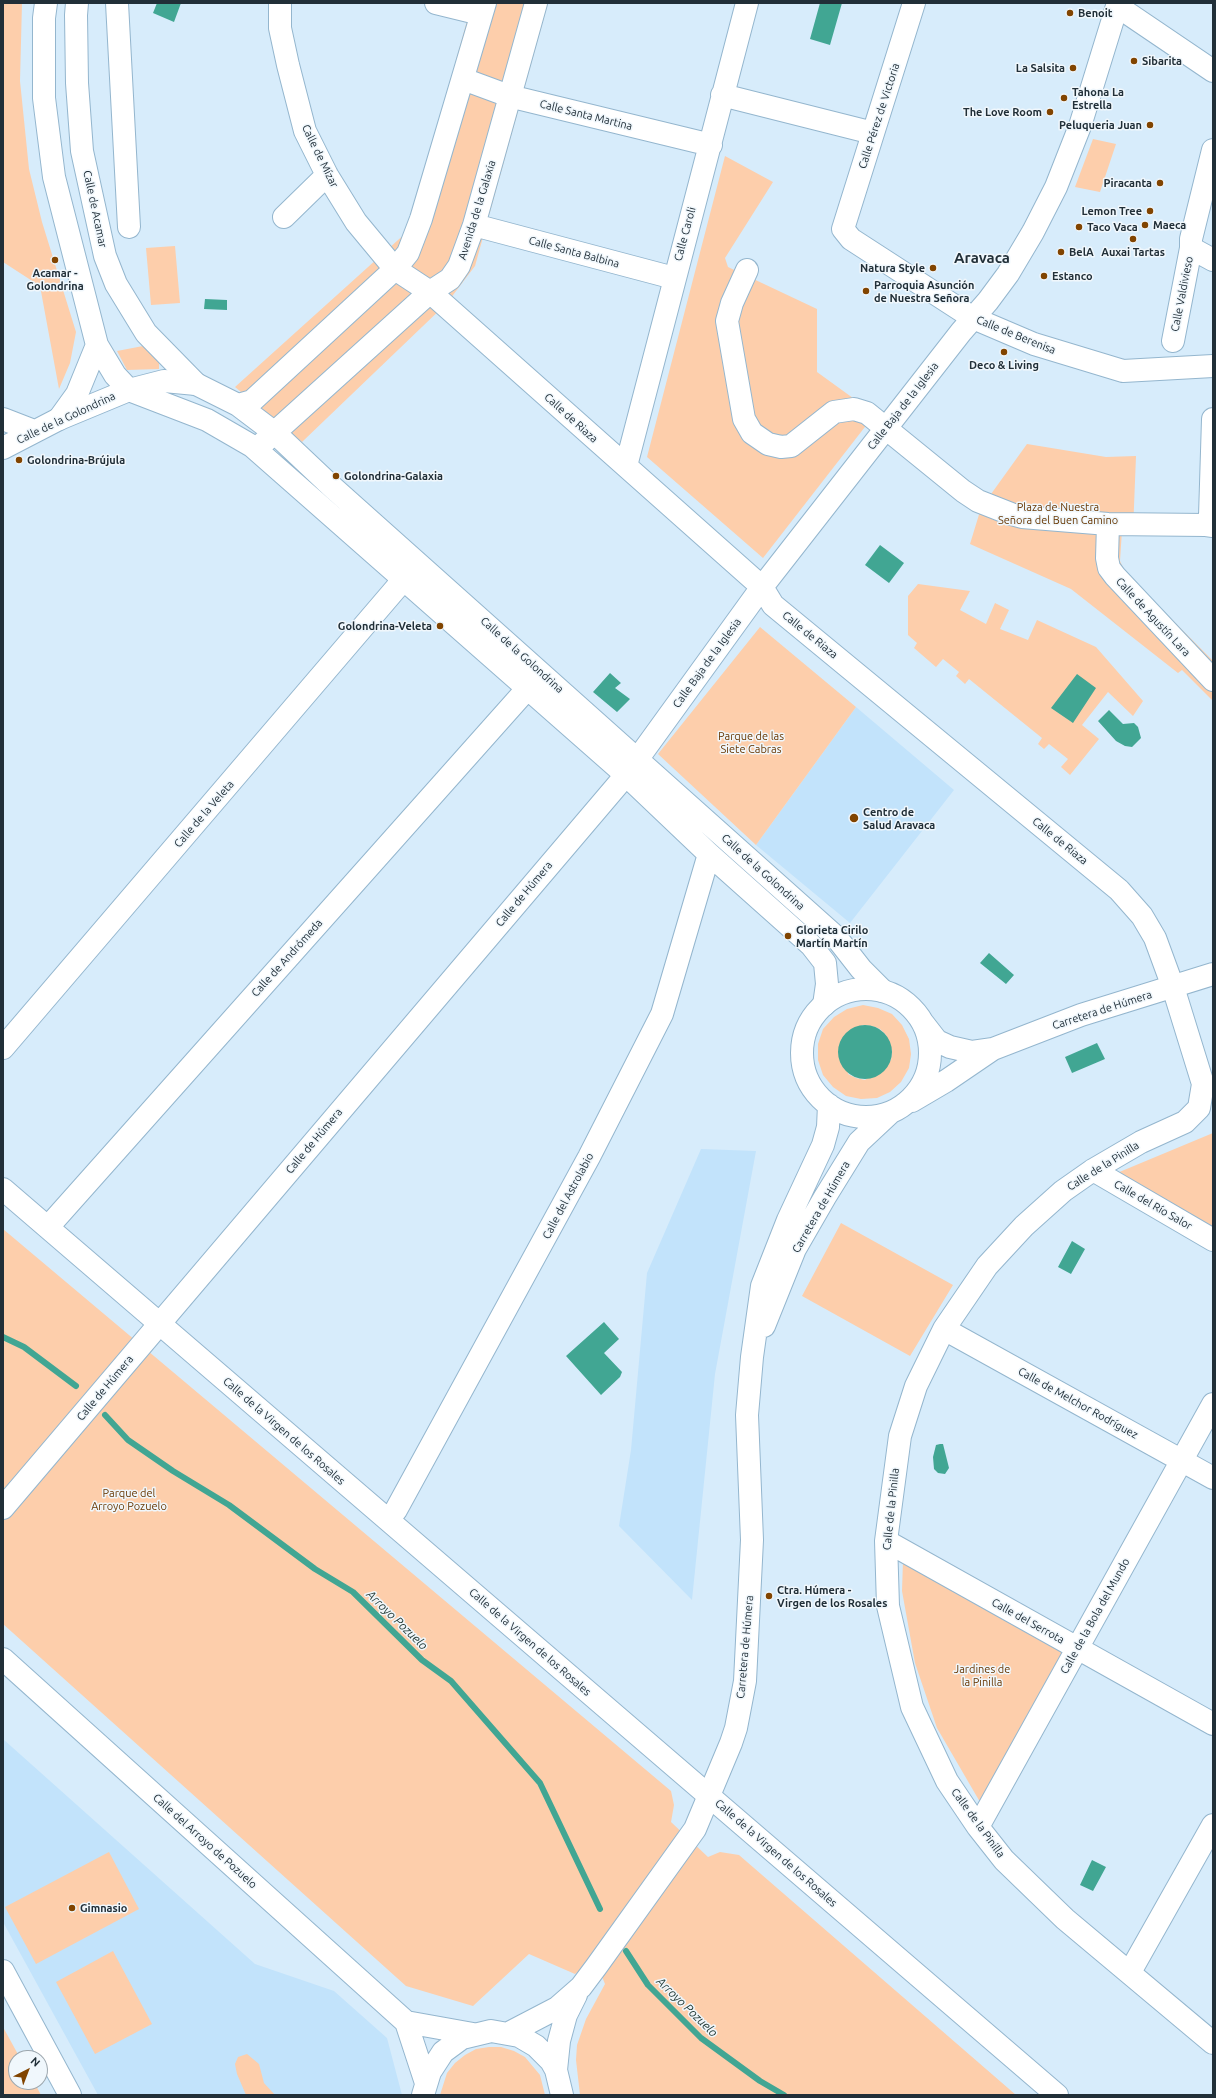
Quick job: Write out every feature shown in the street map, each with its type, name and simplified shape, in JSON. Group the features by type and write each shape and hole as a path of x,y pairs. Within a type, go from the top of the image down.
{"street":[{"path":"46,3 44,18 44,98 54,177 97,345 115,375 134,392"},
{"name":"Calle de Acamar","path":"78,3 76,14 77,83 82,151 105,256 116,284 171,372 196,384"},
{"path":"117,3 129,227"},
{"name":"Calle de Mízar","path":"280,3 282,35 305,131 327,176 356,222 395,269 430,292"},
{"path":"238,405 252,401 395,269 408,253 421,219 483,9 436,3"},
{"name":"Avenida de la Galaxia","path":"252,446 266,441 430,292 450,279 459,266 474,225 536,3"},
{"name":"Calle Caroli","path":"626,466 747,3"},
{"name":"Calle Pérez de Victoria","path":"842,229 914,3"},
{"path":"1118,4 1213,71"},
{"name":"Calle Baja de la Iglesia","path":"632,767 762,587 884,429 1008,274 1034,232 1056,187 1080,126 1118,4"},
{"name":"Calle Santa Martina","path":"463,79 509,96 711,145"},
{"path":"722,95 873,133"},
{"name":"Calle Valdivieso","path":"1173,341 1191,248 1191,239 1213,150"},
{"path":"284,217 327,176"},
{"name":"Calle Santa Balbina","path":"474,225 674,278"},
{"name":"Calle de Berenisa","path":"842,229 851,239 973,318 1034,344 1123,371 1211,368"},
{"name":"Calle Valdivieso","path":"1191,248 1213,260"},
{"path":"747,270 732,303 727,321 744,419 752,433 768,444 781,447 791,446 834,412 854,409 866,413 963,491 978,501 998,510 1022,517 1108,524 1209,525 1213,419"},
{"name":"Calle de Riaza","path":"430,292 762,587 773,605 1119,890 1142,916 1155,938 1173,987"},
{"path":"59,419 77,394 97,345"},
{"name":"Calle de la Golondrina","path":"3,448 59,419 134,392 143,385 171,372"},
{"name":"Calle de la Golondrina","path":"196,384 238,405 274,434 632,767 709,854 816,951 825,963 827,984 824,1004"},
{"name":"Calle de la Golondrina","path":"134,392 207,420 252,446 527,689 632,767 836,937 861,969 883,992"},
{"path":"3,418 34,431"},
{"name":"Calle de Agustín Lara","path":"1108,524 1107,558 1109,568 1213,680"},
{"name":"Calle de la Veleta","path":"3,1048 404,580"},
{"name":"Calle de Andrómeda","path":"48,1227 527,689"},
{"name":"Calle de Húmera","path":"3,1508 632,767"},
{"name":"Calle del Astrolabio","path":"388,1520 396,1510 589,1157 662,1014 709,854"},
{"name":"Carretera de Húmera","path":"921,1020 937,1041 972,1052 993,1049 1081,1015 1213,974"},
{"name":"Calle de la Pinilla","path":"1173,987 1203,1084 1206,1112 1141,1142 1092,1170 1063,1191 1024,1226 987,1266 944,1329 916,1386 900,1436 886,1541 888,1606 912,1708 948,1781 978,1827 1004,1860 1065,1919 1213,2043"},
{"path":"867,989 883,992 898,998 911,1008 921,1020 928,1038 930,1056 928,1068 918,1091 897,1109 874,1117 858,1117 843,1113 829,1105 814,1091 805,1073 802,1053 804,1035 812,1018 824,1004 837,996 852,991 867,989"},
{"name":"Carretera de Húmera","path":"752,1357 795,1249 859,1142 897,1109 946,1081 993,1049"},
{"name":"Carretera de Húmera","path":"509,2033 546,2015 566,2001 580,1987 596,1967 685,1845 710,1797 736,1728 745,1681 752,1540 747,1415 752,1357 762,1286 788,1220 823,1145 828,1127 829,1105"},
{"name":"Calle del Río Salor","path":"1092,1170 1213,1240"},
{"name":"Calle de la Virgen de los Rosales","path":"3,1189 1057,2095"},
{"name":"Calle de Melchor Rodríguez","path":"944,1329 1213,1478"},
{"name":"Calle de la Bola del Mundo","path":"978,1827 1213,1404"},
{"name":"Calle del Serrota","path":"886,1541 1213,1724"},
{"name":"Calle del Arroyo de Pozuelo","path":"3,1659 406,2022 424,2089"},
{"path":"1130,1972 1213,1825"},
{"path":"3,1971 70,2095"},
{"name":"Carretera de Húmera","path":"556,2070 559,2040 566,2015 580,1987"},
{"path":"406,2022 473,2034"},
{"path":"424,2089 435,2062 443,2052 462,2038 473,2034 491,2031 509,2033 536,2046 544,2053 556,2070 562,2095"}],"shaded area":[{"path":"157,3 181,3 174,22 153,13"},
{"path":"820,3 842,3 830,45 810,39"},
{"path":"205,299 227,300 227,310 204,309"},
{"path":"880,545 904,563 889,583 865,565"},
{"path":"610,673 621,683 615,688 630,699 617,712 593,692"},
{"path":"1077,674 1096,688 1073,723 1051,708"},
{"name":"Centro de Salud Aravaca","path":"856,707 954,790 850,923 756,845"},
{"path":"1109,710 1123,724 1134,723 1138,727 1141,738 1132,747 1125,746 1116,741 1098,721"},
{"path":"989,953 1014,975 1006,984 980,963"},
{"path":"860,1025 870,1025 880,1029 888,1037 892,1047 892,1057 888,1067 880,1075 870,1079 860,1079 850,1075 842,1067 838,1057 838,1047 842,1037 850,1029"},
{"path":"1097,1043 1105,1059 1072,1073 1065,1057"},
{"path":"701,1149 756,1151 715,1374 692,1600 619,1526 631,1450 647,1273"},
{"path":"1072,1241 1085,1249 1071,1274 1058,1267"},
{"path":"604,1322 619,1339 604,1353 622,1372 620,1377 601,1395 566,1356"},
{"path":"943,1444 949,1468 945,1474 938,1473 934,1469 933,1457 936,1445"},
{"path":"3,1739 255,1964 334,1991 387,2038 402,2095 98,2095 3,1922"},
{"path":"1092,1860 1106,1867 1093,1891 1080,1885"}],"green space":[{"path":"3,3 22,3 20,81 29,169 42,222 76,332 70,363 59,389 40,286 3,262"},
{"path":"472,3 548,3 475,266 447,303 302,442 235,387 408,231"},
{"path":"1093,139 1116,144 1100,192 1075,187"},
{"path":"725,156 773,182 725,258 728,267 817,309 817,372 875,414 763,558 647,457"},
{"path":"175,246 180,303 151,305 146,248"},
{"path":"143,346 159,362 159,369 127,370 117,351"},
{"name":"Plaza de Nuestra Señora del Buen Camino","path":"1027,444 1106,457 1136,456 1133,531 1122,530 1120,561 1125,572 1213,661 1213,701 1182,670 1178,673 1071,589 970,544 981,508"},
{"path":"918,584 970,591 960,610 986,624 995,603 1009,610 1000,629 1028,640 1037,620 1096,647 1143,701 1133,716 1108,692 1082,725 1099,739 1070,775 1061,767 1068,759 1049,744 1044,749 1038,744 1042,738 969,679 965,684 956,676 959,672 943,659 936,667 914,648 917,643 908,635 908,596"},
{"name":"Parque de las Siete Cabras","path":"760,627 856,707 756,845 658,754"},
{"path":"863,1005 878,1008 892,1014 902,1025 909,1039 911,1054 909,1068 901,1082 890,1092 877,1098 861,1099 846,1096 833,1087 823,1075 818,1060 818,1044 823,1029 834,1017 847,1009","holes":["862,1025 880,1029 886,1035 892,1051 891,1060 865,1080 848,1074"]},
{"path":"1213,1133 1213,1227 1117,1173"},
{"path":"841,1223 953,1285 910,1356 802,1296"},
{"name":"Parque del Arroyo Pozuelo","path":"3,1229 671,1791 674,1805 671,1822 708,1857 720,1852 739,1855 1016,2095 580,2095 576,2060 577,2045 586,2019 605,1984 601,1974 589,1963 575,1974 529,1954 473,2006 406,1986 3,1624"},
{"name":"Jardines de la Pinilla","path":"903,1561 1064,1651 980,1802 937,1728 915,1663 902,1591"},
{"name":"Gimnasio","path":"109,1852 139,1909 36,1964 5,1907"},
{"path":"113,1951 152,2024 95,2054 56,1982"},
{"path":"3,2027 16,2050 8,2050 8,2090 38,2090 41,2095 3,2095"},
{"path":"501,2047 514,2051 525,2057 540,2075 545,2095 440,2095 447,2073 455,2063 476,2049"},
{"path":"247,2054 259,2064 264,2083 275,2095 246,2095 237,2074 235,2064 238,2057"}],"waterway":[{"name":"Arroyo Pozuelo","path":"3,1337 24,1347 76,1386"},
{"name":"Arroyo Pozuelo","path":"105,1415 128,1440 173,1471 229,1505 315,1569 353,1592 422,1660 451,1681 540,1783 600,1909"},
{"name":"Arroyo Pozuelo","path":"626,1951 648,1985 701,2038 760,2081 784,2095"}],"place":[{"name":"Benoit","path":"1070,13"},
{"name":"Sibarita","path":"1134,61"},
{"name":"La Salsita","path":"1073,68"},
{"name":"Tahona La Estrella","path":"1064,98"},
{"name":"The Love Room","path":"1050,112"},
{"name":"Peluqueria Juan","path":"1150,125"},
{"name":"Piracanta","path":"1160,183"},
{"name":"Lemon Tree","path":"1150,211"},
{"name":"Maeca","path":"1145,225"},
{"name":"Taco Vaca","path":"1079,227"},
{"name":"Auxai Tartas","path":"1133,239"},
{"name":"BelA","path":"1061,252"},
{"name":"Acamar - Golondrina","path":"55,260"},
{"name":"Natura Style","path":"933,268"},
{"name":"Estanco","path":"1044,276"},
{"name":"Parroquia Asunción de Nuestra Señora","path":"866,291"},
{"name":"Deco & Living","path":"1004,352"},
{"name":"Golondrina-Brújula","path":"19,460"},
{"name":"Golondrina-Galaxia","path":"336,476"},
{"name":"Golondrina-Veleta","path":"440,626"},
{"name":"Centro de Salud Aravaca","path":"854,818"},
{"name":"Glorieta Cirilo Martín Martín","path":"788,936"},
{"name":"Ctra. Húmera - Virgen de los Rosales","path":"769,1596"},
{"name":"Gimnasio","path":"72,1908"}],"district":[{"name":"Aravaca","path":"982,258"}]}
